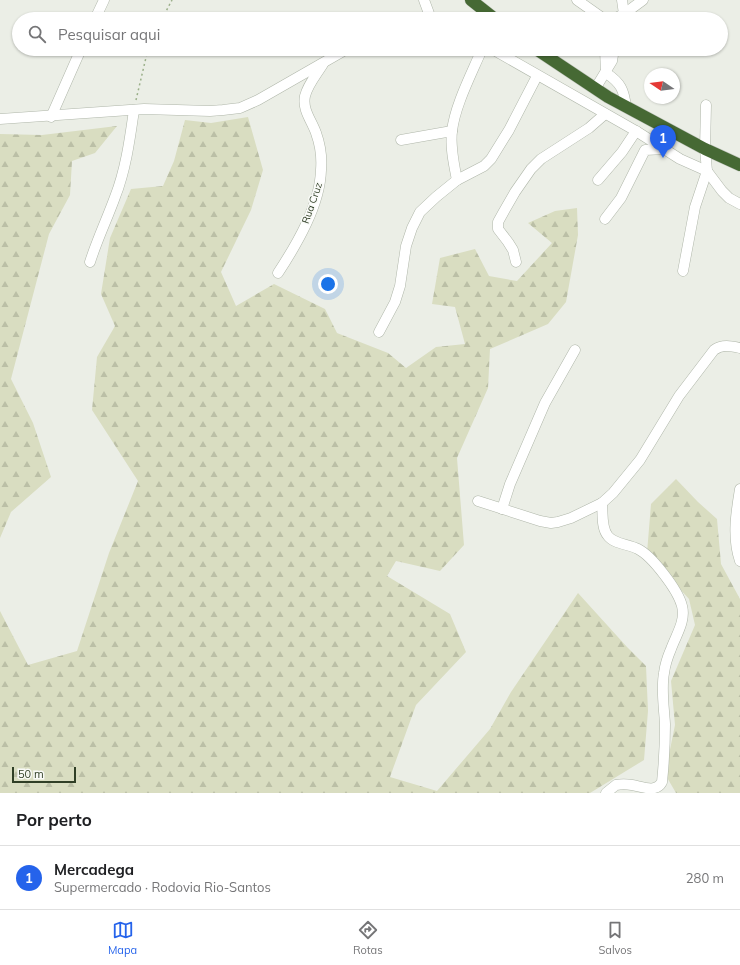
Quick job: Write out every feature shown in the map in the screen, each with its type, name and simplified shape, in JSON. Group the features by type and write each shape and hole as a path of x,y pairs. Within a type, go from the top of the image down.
{"highway":[{"path":"471,0 486,12"},
{"path":"546,56 626,108 705,149 738,162"}],"street":[{"path":"98,12 104,0"},
{"path":"424,0 428,12"},
{"path":"578,0 594,12"},
{"path":"622,0 624,12"},
{"path":"627,12 643,0"},
{"path":"51,117 78,56"},
{"path":"0,120 134,110 223,110 240,108 258,100 335,56"},
{"path":"457,180 453,163 452,131 457,111 479,56"},
{"path":"504,56 639,133 680,159 707,171 722,191 729,198 740,204"},
{"path":"605,56 606,73"},
{"path":"595,89 606,73 613,56"},
{"name":"Rua Cruz","path":"278,273 292,251 311,212 319,188 321,170 320,153 316,134 305,108 304,98 307,89 324,62"},
{"path":"606,73 622,88 626,108"},
{"path":"379,332 395,302 400,286 406,246 414,222 420,212 457,180 484,166 491,159 509,130 537,76"},
{"path":"683,270 695,208 707,171 705,149 706,105"},
{"path":"90,262 116,195 131,131 134,110"},
{"path":"516,262 513,250 498,229 500,218 515,192 531,169 541,159 590,128 605,114"},
{"path":"400,140 452,131"},
{"path":"606,219 620,198 645,150 639,133"},
{"path":"598,180 639,133"},
{"path":"645,150 665,149"},
{"path":"478,501 540,521 551,523 571,518 602,503 613,493 640,460 679,396 714,350 724,345 740,348"},
{"path":"502,509 510,484 545,403 574,350"},
{"path":"740,489 736,512 735,535 740,562"},
{"path":"602,503 605,532 608,537 612,541 630,545 640,550 652,561 667,579 678,596 682,605 683,615 681,626 670,650 664,673 664,748 660,786 655,790 651,790 631,785 616,785 606,793"}],"path":[{"path":"166,12 172,0"},
{"path":"134,110 146,56"}],"green space":[{"path":"248,117 263,170 251,210 221,272 236,306 274,284 325,309 337,333 388,353 406,368 436,347 465,344 455,307 432,304 440,258 475,249 489,276 517,281 552,243 528,223 555,211 577,208 578,235 566,302 548,324 490,349 488,388 457,458 464,545 440,571 396,561 387,576 450,614 466,652 416,705 390,777 437,791 490,729 511,692 578,593 646,666 648,711 644,760 590,793 0,793 0,611 28,665 77,651 109,553 138,481 92,410 97,357 115,326 101,294 110,238 131,189 163,186 174,161 185,120 211,123"},
{"path":"117,126 95,153 72,161 70,195 49,234 11,379 33,423 51,477 11,512 0,538 0,134 42,135"},
{"path":"676,479 717,519 721,564 740,599 740,793 676,793 665,774 675,725 671,681 695,625 689,599 647,553 651,504"}],"place":[{"name":"Mercadega","path":"663,158"}]}
